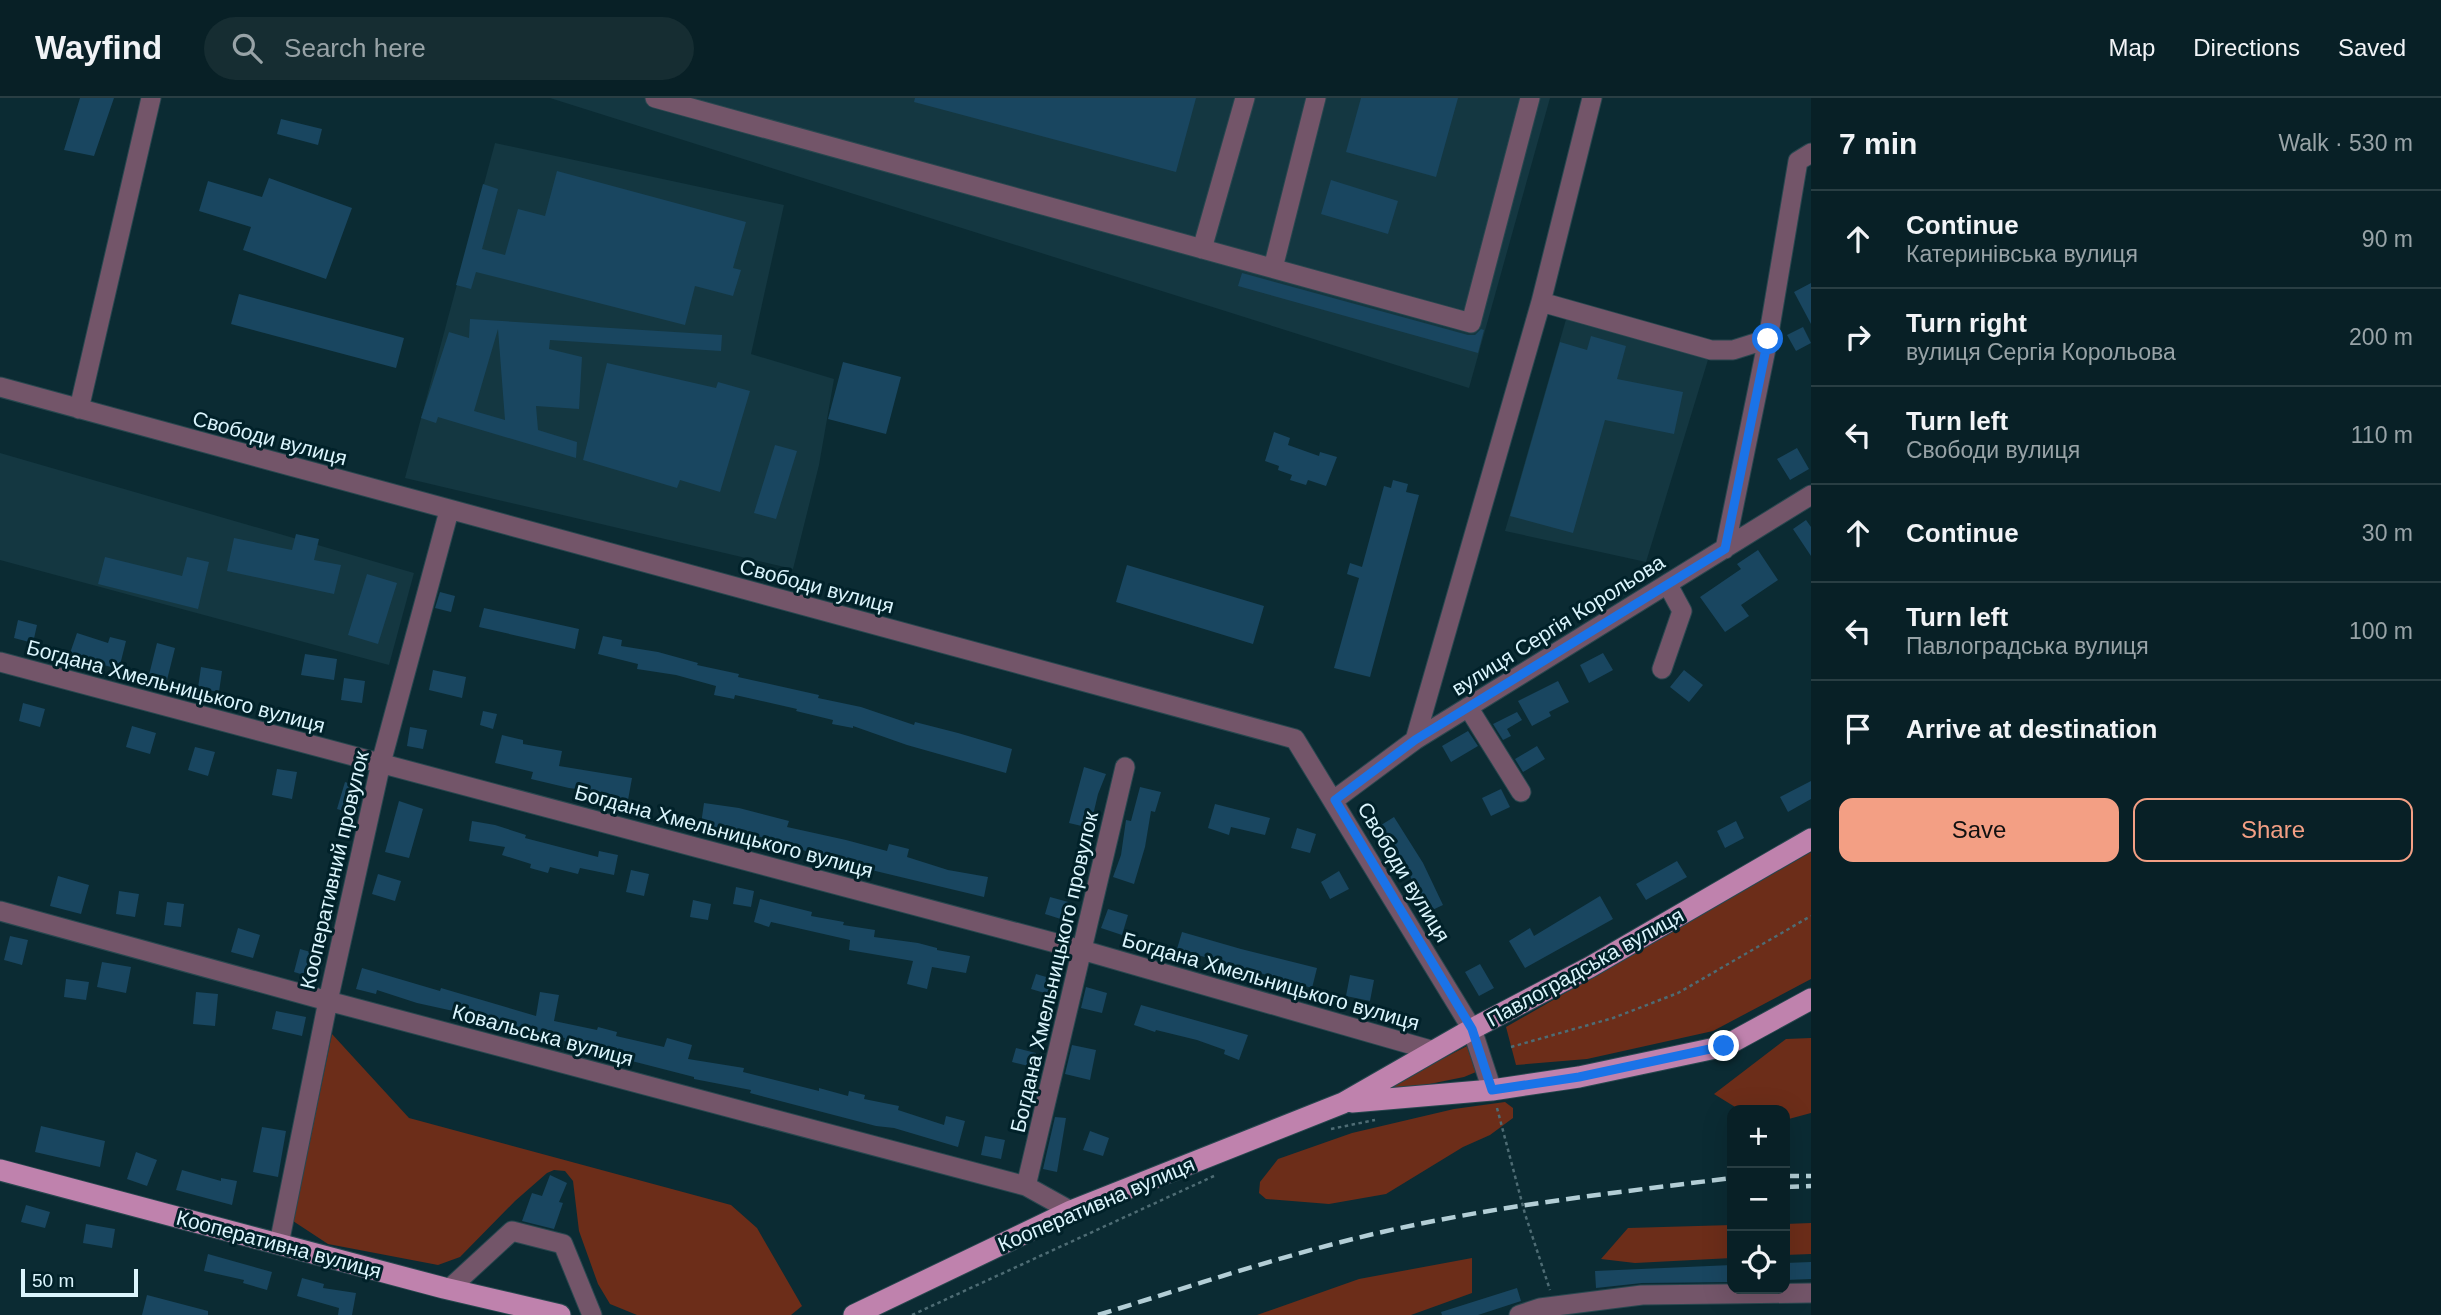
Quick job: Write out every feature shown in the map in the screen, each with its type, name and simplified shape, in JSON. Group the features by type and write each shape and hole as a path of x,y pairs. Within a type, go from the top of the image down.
{"main road":[{"name":"Павлоградська вулиця","path":"1343,1103 1472,1029 1590,967 1811,839"},
{"path":"1343,1103 1492,1090 1579,1077 1724,1046 1811,999"},
{"name":"Кооперативна вулиця","path":"854,1315 1071,1211 1343,1103"},
{"name":"Кооперативна вулиця","path":"0,1170 449,1289 560,1315"}],"street":[{"path":"79,409 151,98"},
{"path":"655,98 1471,323 1530,98"},
{"path":"1202,249 1245,98"},
{"path":"1273,268 1316,98"},
{"path":"1415,740 1541,302 1592,98"},
{"path":"1725,549 1768,339 1798,160 1811,153"},
{"path":"1541,302 1712,350 1733,350 1768,339"},
{"name":"Свободи вулиця","path":"0,387 1295,739 1335,800 1472,1029 1492,1090"},
{"name":"вулиця Сергія Корольова","path":"1335,800 1415,740 1811,495"},
{"name":"Кооперативний провулок","path":"279,1244 328,1001 381,763 449,510"},
{"path":"1662,669 1682,611 1668,584"},
{"name":"Богдана Хмельницького вулиця","path":"0,662 1082,950 1434,1051"},
{"path":"1468,707 1521,792"},
{"name":"Богдана Хмельницького провулок","path":"1026,1186 1125,768"},
{"name":"Ковальська вулиця","path":"0,911 1026,1186 1071,1211"},
{"path":"449,1289 512,1231 564,1244 592,1315"},
{"path":"1519,1315 1642,1295 1811,1293"}],"path":[{"path":"1511,1047 1613,1018 1678,993 1811,916"},
{"path":"1492,1090 1525,1214 1546,1310"},
{"path":"1331,1129 1379,1119"},
{"path":"912,1315 1222,1172"}],"shaded area":[{"path":"550,98 1550,98 1469,388"},
{"path":"495,143 784,205 751,354 834,379 819,465 793,569 405,478"},
{"path":"1569,309 1711,350 1646,562 1505,531"},
{"path":"0,453 414,573 389,665 0,560"},
{"path":"1811,852 1811,979 1713,1031 1587,1059 1516,1065 1506,1027"},
{"path":"332,1034 409,1118 731,1205 757,1228 802,1306 791,1315 637,1315 610,1304 598,1284 579,1231 573,1181 565,1171 554,1170 547,1173 460,1257 438,1265 328,1244 293,1221"},
{"path":"1811,1038 1811,1113 1790,1119 1790,1105 1732,1105 1714,1094 1786,1039"},
{"path":"1467,1046 1476,1072 1464,1077 1395,1091 1394,1084"},
{"path":"1505,1102 1513,1108 1513,1118 1490,1135 1463,1147 1386,1194 1329,1204 1266,1199 1259,1193 1260,1182 1278,1159 1352,1133 1454,1109"},
{"path":"1811,1223 1811,1254 1790,1255 1790,1224"},
{"path":"1727,1225 1727,1258 1635,1263 1601,1259 1628,1228"},
{"path":"1472,1258 1472,1293 1411,1315 1257,1315 1359,1279"}],"building":[{"path":"80,98 114,98 94,156 64,150"},
{"path":"915,98 1196,98 1176,172 914,102"},
{"path":"1361,98 1458,98 1436,177 1346,152"},
{"path":"281,119 322,129 318,145 277,134"},
{"path":"557,171 746,222 733,268 741,270 733,296 695,286 685,325 476,272 471,289 456,285 483,184 498,189 482,249 505,255 518,209 545,216"},
{"path":"269,178 352,208 326,279 243,250 251,227 199,211 208,181 262,197"},
{"path":"1331,180 1398,201 1388,234 1321,214"},
{"path":"1242,273 1468,335 1484,330 1478,353 1238,286"},
{"path":"1811,283 1811,324 1794,292"},
{"path":"239,294 404,338 396,368 231,324"},
{"path":"470,319 722,335 721,351 550,340 549,349 582,357 579,409 536,406 538,430 577,442 576,458 438,417 436,423 421,418 449,332 469,338","holes":["498,329 505,420 474,411"]},
{"path":"1803,327 1811,343 1796,351 1787,335"},
{"path":"1591,336 1626,346 1617,379 1683,392 1674,434 1605,420 1573,533 1510,516 1560,342 1587,350"},
{"path":"843,362 901,377 886,434 828,419"},
{"path":"607,363 716,388 718,382 750,391 720,492 680,480 677,488 583,460"},
{"path":"1274,432 1290,438 1288,445 1319,456 1320,452 1337,457 1326,486 1308,480 1306,485 1290,480 1292,475 1265,461"},
{"path":"775,445 797,451 776,519 754,513"},
{"path":"1797,448 1809,469 1790,480 1777,459"},
{"path":"1393,480 1408,484 1406,492 1419,495 1370,677 1334,668 1359,578 1347,574 1350,563 1362,567 1384,486 1391,488"},
{"path":"1806,520 1811,527 1811,556 1793,529"},
{"path":"296,534 319,539 314,560 341,565 334,594 227,571 234,538 292,550"},
{"path":"1758,550 1778,580 1741,605 1749,616 1725,632 1700,597 1741,569 1737,564"},
{"path":"105,557 182,576 187,557 209,562 198,609 98,584"},
{"path":"1127,565 1264,606 1253,644 1116,602"},
{"path":"367,574 397,583 378,644 348,635"},
{"path":"440,592 455,596 451,612 435,608"},
{"path":"484,608 579,629 575,649 479,627"},
{"path":"18,620 37,625 33,643 14,638"},
{"path":"77,633 108,643 110,637 126,641 119,669 69,656"},
{"path":"603,636 622,640 621,646 658,652 698,663 697,665 739,674 738,677 819,695 818,698 861,707 914,725 915,722 1012,749 1006,773 907,745 853,726 832,724 833,720 796,711 797,709 735,695 734,699 714,695 716,686 676,675 637,669 638,664 598,654"},
{"path":"157,643 175,648 167,680 149,675"},
{"path":"1603,653 1613,670 1589,683 1580,665"},
{"path":"305,654 337,659 334,680 301,675"},
{"path":"201,667 222,671 219,692 198,688"},
{"path":"433,670 466,677 462,698 429,690"},
{"path":"1684,670 1703,685 1689,702 1670,687"},
{"path":"344,678 365,681 362,703 341,700"},
{"path":"1558,681 1569,702 1549,712 1551,716 1532,726 1518,701"},
{"path":"23,703 45,709 40,727 19,721"},
{"path":"483,711 497,714 493,729 480,725"},
{"path":"1517,712 1522,720 1507,729 1511,736 1503,740 1493,724"},
{"path":"132,726 156,733 150,754 126,747"},
{"path":"410,727 427,730 423,749 407,746"},
{"path":"1468,731 1478,746 1451,762 1442,746"},
{"path":"502,735 523,740 523,744 562,751 559,766 632,778 628,800 607,797 608,793 531,779 533,772 495,763"},
{"path":"1537,746 1545,759 1523,772 1515,759"},
{"path":"195,747 215,752 208,776 188,770"},
{"path":"1084,767 1106,774 1090,828 1069,823"},
{"path":"277,769 297,772 292,799 272,795"},
{"path":"1811,781 1811,799 1788,812 1780,797"},
{"path":"345,782 363,788 357,815 337,809"},
{"path":"1140,787 1161,792 1155,812 1151,811 1145,847 1134,884 1113,877 1121,855 1126,820 1131,821"},
{"path":"1501,789 1510,807 1491,816 1482,798"},
{"path":"399,801 423,809 409,858 385,852"},
{"path":"704,803 739,808 789,821 787,827 887,851 889,844 909,849 907,857 948,870 988,877 984,897 841,862 842,858 781,846 764,841 765,838 701,824"},
{"path":"1215,804 1270,818 1265,835 1231,827 1229,835 1208,828"},
{"path":"1394,817 1423,863 1443,905 1428,912 1408,872 1406,873 1378,827"},
{"path":"472,821 495,825 526,835 525,838 598,857 599,851 618,855 614,875 580,868 578,874 550,867 548,873 530,868 531,864 502,855 505,847 469,841"},
{"path":"1736,821 1744,838 1725,848 1717,831"},
{"path":"1297,828 1316,834 1310,853 1291,848"},
{"path":"1677,861 1687,877 1646,900 1636,884"},
{"path":"631,870 649,874 644,896 626,892"},
{"path":"1339,871 1349,889 1330,899 1321,882"},
{"path":"378,874 401,881 395,901 372,894"},
{"path":"58,876 89,885 81,914 50,906"},
{"path":"736,887 754,891 751,907 733,904"},
{"path":"119,891 139,894 135,917 116,914"},
{"path":"1600,896 1613,919 1525,968 1509,941 1530,928 1534,936"},
{"path":"1050,897 1072,903 1067,921 1045,914"},
{"path":"760,899 812,912 811,916 844,922 843,925 875,930 874,937 918,943 937,950 970,956 966,973 932,967 927,989 907,984 913,961 849,950 850,940 771,922 769,927 754,922"},
{"path":"693,900 711,904 708,920 690,917"},
{"path":"167,902 184,904 181,927 164,925"},
{"path":"1108,909 1128,915 1122,935 1101,928"},
{"path":"238,928 260,935 253,958 231,952"},
{"path":"1182,932 1317,968 1312,988 1177,949"},
{"path":"10,936 28,940 22,965 4,960"},
{"path":"300,949 321,955 314,978 294,972"},
{"path":"102,962 131,967 126,993 97,987"},
{"path":"1480,964 1494,988 1479,996 1465,972"},
{"path":"362,968 536,1016 540,992 559,995 554,1021 597,1030 598,1027 617,1032 616,1036 664,1047 667,1038 692,1045 688,1059 744,1068 743,1072 819,1091 819,1088 848,1096 849,1091 865,1095 864,1099 899,1106 898,1110 944,1125 946,1116 965,1121 958,1147 894,1128 876,1126 750,1093 751,1090 694,1079 624,1059 624,1056 564,1041 565,1038 518,1030 483,1019 482,1022 466,1018 467,1014 417,1003 377,990 376,994 356,989"},
{"path":"1036,974 1053,979 1048,994 1031,989"},
{"path":"1350,975 1374,980 1370,1001 1346,996"},
{"path":"66,979 89,982 86,1000 64,997"},
{"path":"1086,987 1107,993 1102,1013 1081,1008"},
{"path":"196,992 218,994 215,1026 193,1024"},
{"path":"1141,1005 1248,1035 1239,1060 1224,1054 1225,1050 1197,1040 1134,1025"},
{"path":"276,1011 306,1017 302,1036 272,1029"},
{"path":"1072,1045 1096,1050 1090,1080 1065,1074"},
{"path":"1016,1048 1036,1053 1033,1067 1012,1062"},
{"path":"1055,1117 1066,1118 1057,1172 1043,1169"},
{"path":"41,1126 105,1141 100,1167 35,1152"},
{"path":"262,1127 286,1131 278,1177 253,1172"},
{"path":"1090,1131 1109,1138 1103,1156 1083,1150"},
{"path":"985,1136 1005,1140 1001,1159 981,1155"},
{"path":"136,1152 157,1160 147,1186 127,1179"},
{"path":"182,1170 221,1181 221,1178 237,1181 232,1205 176,1190"},
{"path":"550,1175 567,1183 559,1202 563,1203 554,1229 522,1221 532,1193 542,1196"},
{"path":"26,1205 50,1212 45,1228 21,1222"},
{"path":"86,1224 115,1229 112,1248 83,1243"},
{"path":"208,1254 272,1272 267,1290 243,1283 244,1280 204,1271"},
{"path":"1811,1262 1811,1279 1790,1280 1790,1263"},
{"path":"1727,1265 1727,1282 1642,1283 1596,1288 1595,1271"},
{"path":"302,1278 324,1284 323,1288 356,1293 352,1315 338,1315 339,1308 297,1296"},
{"path":"1517,1288 1521,1301 1478,1315 1442,1315 1441,1312"},
{"path":"147,1295 208,1311 208,1315 142,1315"}],"railway":[{"path":"1790,1176 1811,1176"},
{"path":"1098,1315 1286,1257 1400,1228 1524,1205 1727,1179"},
{"path":"1790,1187 1811,1186"}],"route":[{"path":"1724,1046 1579,1077 1492,1090 1472,1029 1335,800 1415,740 1725,549 1768,339"}]}
